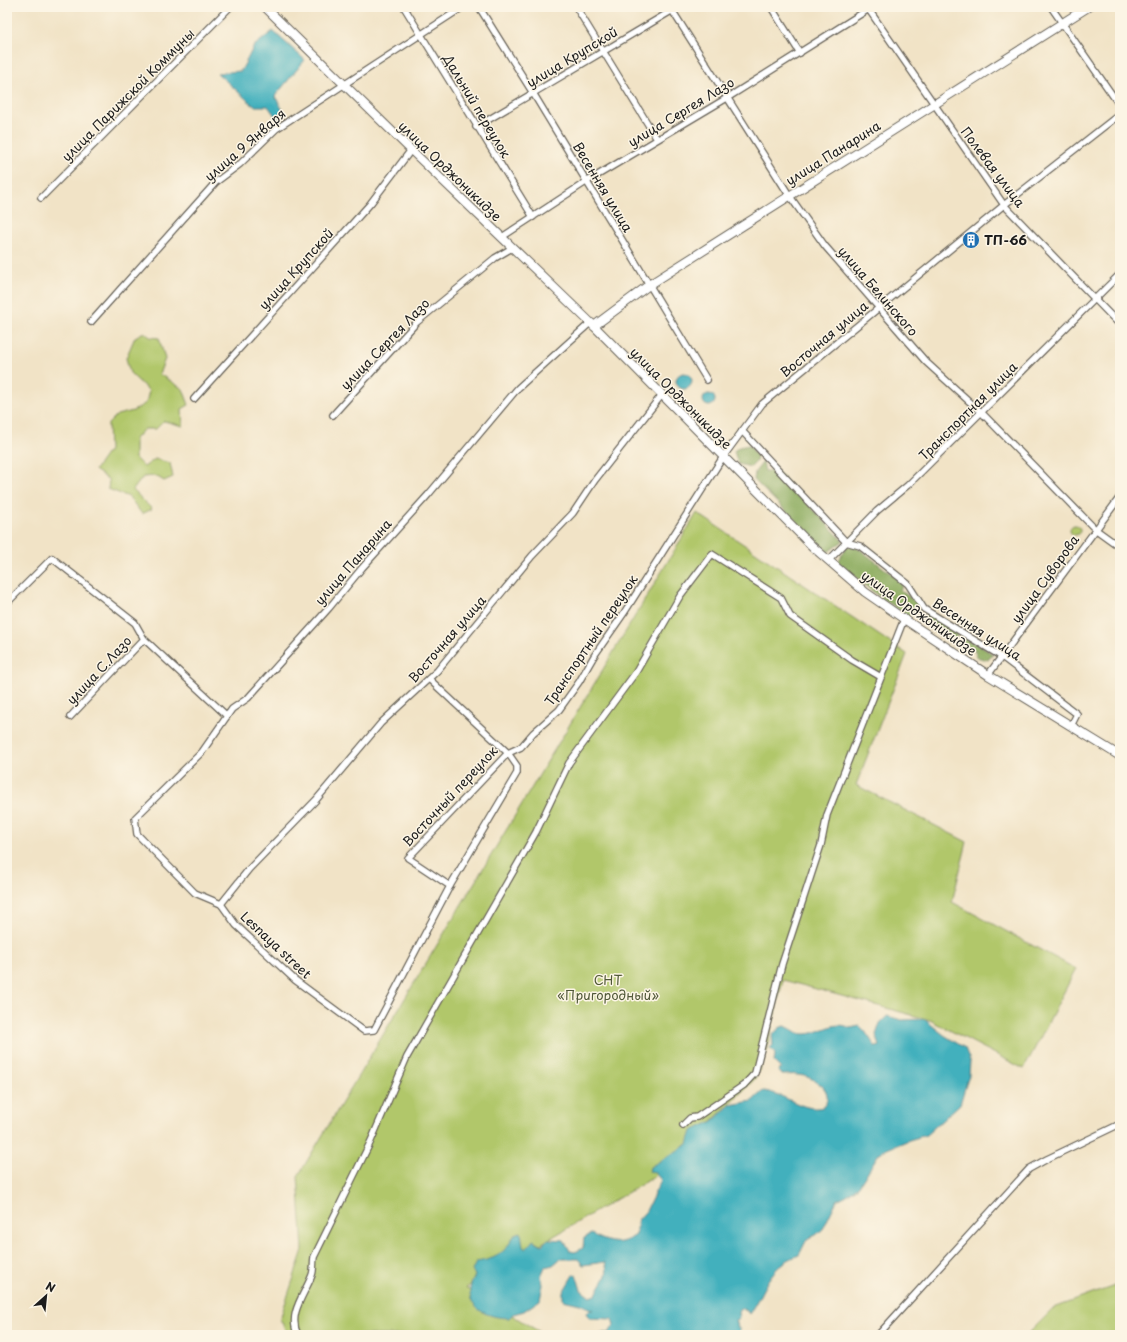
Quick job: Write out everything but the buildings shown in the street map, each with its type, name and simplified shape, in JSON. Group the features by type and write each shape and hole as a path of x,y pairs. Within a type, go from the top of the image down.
{"main road":[{"name":"улица Панарина","path":"592,324 649,285 789,195 1088,7"},
{"name":"улица Орджоникидзе","path":"268,8 410,150 592,324 813,547 865,592 904,619 988,675 1120,756"}],"street":[{"name":"улица Парижской Коммуны","path":"41,198 230,7"},
{"name":"Дальний переулок","path":"404,7 476,127 533,217"},
{"name":"улица 9 Января","path":"91,322 216,182 240,164 276,129 463,7"},
{"name":"Весенняя улица","path":"478,7 533,93 707,380"},
{"path":"576,7 657,139"},
{"name":"улица Крупской","path":"476,127 671,9 678,7"},
{"path":"771,7 800,53"},
{"path":"1051,7 1061,24 1120,106"},
{"name":"улица Сергея Лазо","path":"502,237 586,182 727,98 869,8"},
{"name":"Полевая улица","path":"869,8 934,105 1004,205 1120,325"},
{"name":"улица Белинского","path":"671,9 789,195 825,246 926,362 982,413 1095,529 1120,547"},
{"name":"Восточная улица","path":"723,457 762,404 1004,205 1120,114"},
{"name":"улица Крупской","path":"194,399 370,204 410,150"},
{"name":"улица Сергея Лазо","path":"333,415 417,322 495,258 512,248"},
{"name":"Транспортная улица","path":"828,560 878,511 908,486 1120,274"},
{"name":"улица Панарина","path":"221,904 195,893 137,834 136,818 202,752 232,709 248,698 329,608 518,388 592,324"},
{"name":"Восточная улица","path":"221,904 249,869 316,800 381,723 429,679 532,556 573,513 595,480 662,396"},
{"name":"Весенняя улица","path":"742,431 846,542 860,546 908,584 924,609 1002,657 1077,714 1071,726"},
{"name":"Транспортный переулок","path":"508,753 521,747 533,733 559,710 575,688 723,457"},
{"name":"улица Суворова","path":"988,675 1120,497"},
{"path":"298,1335 296,1331 295,1310 312,1274 314,1256 371,1141 407,1057 536,832 569,763 636,672 680,596 712,554 781,598 790,616 852,660 881,677"},
{"path":"7,603 52,558 134,624 144,639 227,716"},
{"path":"683,1126 690,1118 697,1117 744,1085 755,1073 782,964 821,845 827,815 881,677 891,657 904,619"},
{"name":"улица С.Лазо","path":"70,717 144,639"},
{"name":"Восточный переулок","path":"429,679 508,753 408,858 450,886"},
{"path":"450,886 517,773 517,766 508,753"},
{"name":"Lesnaya street","path":"221,904 236,925 295,980 364,1031 374,1030 450,886"},
{"path":"878,1335 1028,1169 1120,1124"}],"green space":[{"path":"144,332 150,337 159,338 165,359 159,374 183,389 189,405 182,409 183,426 164,421 156,429 144,429 135,439 135,458 144,467 155,459 170,463 173,477 164,481 156,476 143,477 133,490 152,509 142,514 129,497 108,489 109,480 95,470 109,450 108,424 117,415 133,411 146,403 149,391 130,373 126,358 135,337"},
{"path":"749,445 757,456 756,462 751,467 738,464 734,451 739,447"},
{"path":"763,462 765,471 777,471 843,541 828,552 754,480 755,472"},
{"name":"СНТ «Пригородный»","path":"697,513 907,654 856,785 967,842 952,902 1076,969 1024,1069 930,1020 783,980 764,1059 755,1079 716,1117 654,1177 466,1288 545,1335 288,1335 280,1319 303,1250 298,1176"},
{"path":"1073,525 1077,525 1079,526 1079,534 1073,535 1070,532 1070,528"},
{"path":"847,546 858,548 903,583 900,590 919,604 920,610 908,616 873,592 838,562"},
{"path":"926,613 958,634 952,644 924,624 923,619"},
{"path":"962,635 993,654 988,660 976,657 975,650 956,646"},
{"path":"1120,1284 1120,1335 1027,1335 1054,1308"}],"water":[{"path":"273,31 305,60 275,96 285,114 278,120 268,106 254,106 217,73 241,71 254,46"},
{"path":"684,373 690,375 692,381 690,387 684,389 678,387 676,381 678,375"},
{"path":"709,394 713,396 715,400 713,404 709,406 705,404 703,400 705,396"},
{"path":"887,1016 902,1020 924,1019 944,1035 965,1048 970,1061 969,1075 960,1104 926,1135 909,1140 880,1152 859,1186 837,1200 823,1229 816,1235 807,1239 799,1255 780,1266 774,1272 749,1314 747,1311 740,1308 738,1312 739,1319 735,1321 740,1331 737,1335 597,1335 609,1333 614,1325 612,1319 590,1318 587,1313 589,1310 593,1310 580,1304 563,1300 563,1292 573,1275 576,1274 581,1290 590,1297 596,1295 606,1276 607,1272 605,1262 583,1265 578,1259 560,1259 553,1265 545,1267 541,1276 543,1284 540,1300 524,1311 513,1314 509,1318 497,1317 484,1313 474,1305 471,1300 470,1291 475,1275 472,1271 476,1262 490,1259 500,1254 508,1246 515,1234 521,1232 523,1247 526,1249 533,1240 542,1245 548,1239 564,1240 570,1251 575,1252 583,1248 584,1238 591,1234 604,1240 614,1242 624,1241 636,1235 638,1220 646,1211 661,1180 655,1173 649,1172 650,1167 688,1144 692,1131 713,1121 730,1105 752,1101 763,1091 778,1095 800,1105 816,1108 823,1107 827,1101 827,1095 821,1085 804,1076 782,1075 778,1070 781,1069 774,1062 775,1053 770,1048 773,1045 772,1036 779,1028 784,1026 799,1033 805,1034 839,1025 850,1028 860,1026 876,1047 880,1046 876,1035 880,1023"}],"place":[{"name":"ТП-66","path":"971,240"}]}
